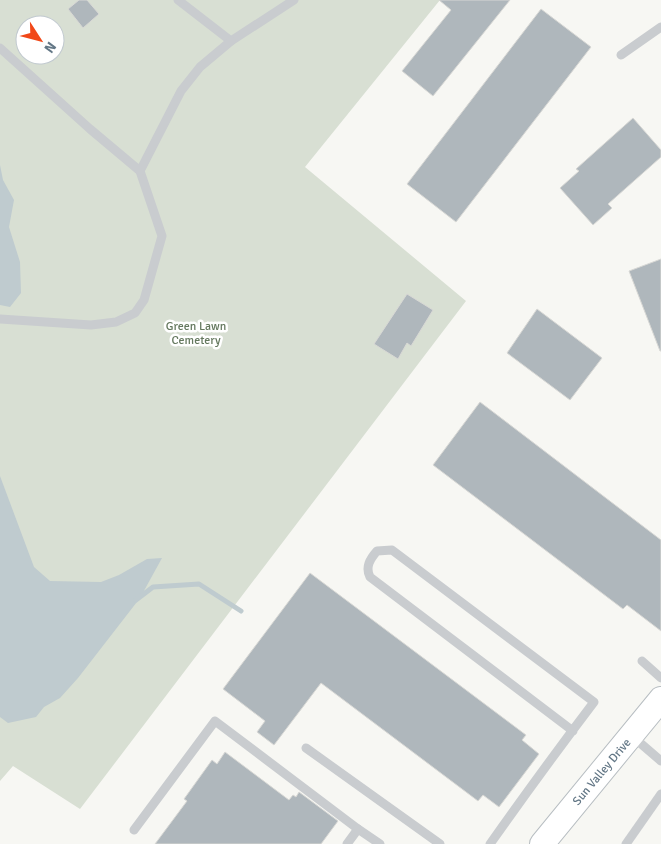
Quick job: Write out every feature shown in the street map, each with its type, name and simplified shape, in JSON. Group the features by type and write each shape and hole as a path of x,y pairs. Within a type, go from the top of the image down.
{"street":[{"name":"Sun Valley Drive","path":"542,844 661,699"}],"lane":[{"path":"178,0 232,41"},
{"path":"140,171 181,91 200,67 232,41 294,0"},
{"path":"620,55 661,27"},
{"path":"0,48 140,171 162,236 144,300 135,313 116,322 91,325 0,319"},
{"path":"490,844 573,731 594,702 392,550 377,551 371,558 368,566 370,578 573,731"},
{"path":"642,661 661,678"},
{"path":"134,830 215,721 380,844"},
{"path":"632,736 661,761"},
{"path":"306,748 440,844"},
{"path":"626,844 661,794"},
{"path":"347,844 358,829"}],"green space":[{"name":"Green Lawn Cemetery","path":"0,0 440,0 305,167 466,301 80,809 13,766 0,781"}],"shaded area":[{"path":"0,165 3,180 14,200 9,227 20,262 21,293 10,307 0,305"},
{"path":"0,476 34,567 50,581 101,582 119,575 147,559 162,558 140,598 78,678 60,698 44,707 36,717 8,723 0,717"}],"building":[{"path":"79,0 87,0 99,14 83,28 68,9"},
{"path":"439,0 510,0 433,96 402,71 451,10"},
{"path":"541,9 591,47 456,222 407,184"},
{"path":"633,118 661,150 661,157 608,204 612,208 593,225 560,188 579,171 576,169"},
{"path":"661,259 661,351 660,351 629,271"},
{"path":"407,294 433,310 411,346 407,343 398,359 374,344"},
{"path":"537,309 602,358 570,400 507,353"},
{"path":"480,402 661,540 661,631 627,605 623,609 433,465"},
{"path":"310,573 526,735 522,740 539,754 499,807 483,795 478,801 321,683 274,745 257,732 265,721 223,689"},
{"path":"225,752 289,800 293,795 296,797 299,792 338,821 321,844 155,844 187,801 184,799 212,760 217,764"}],"waterway":[{"path":"136,600 153,587 199,584 241,611"}]}
